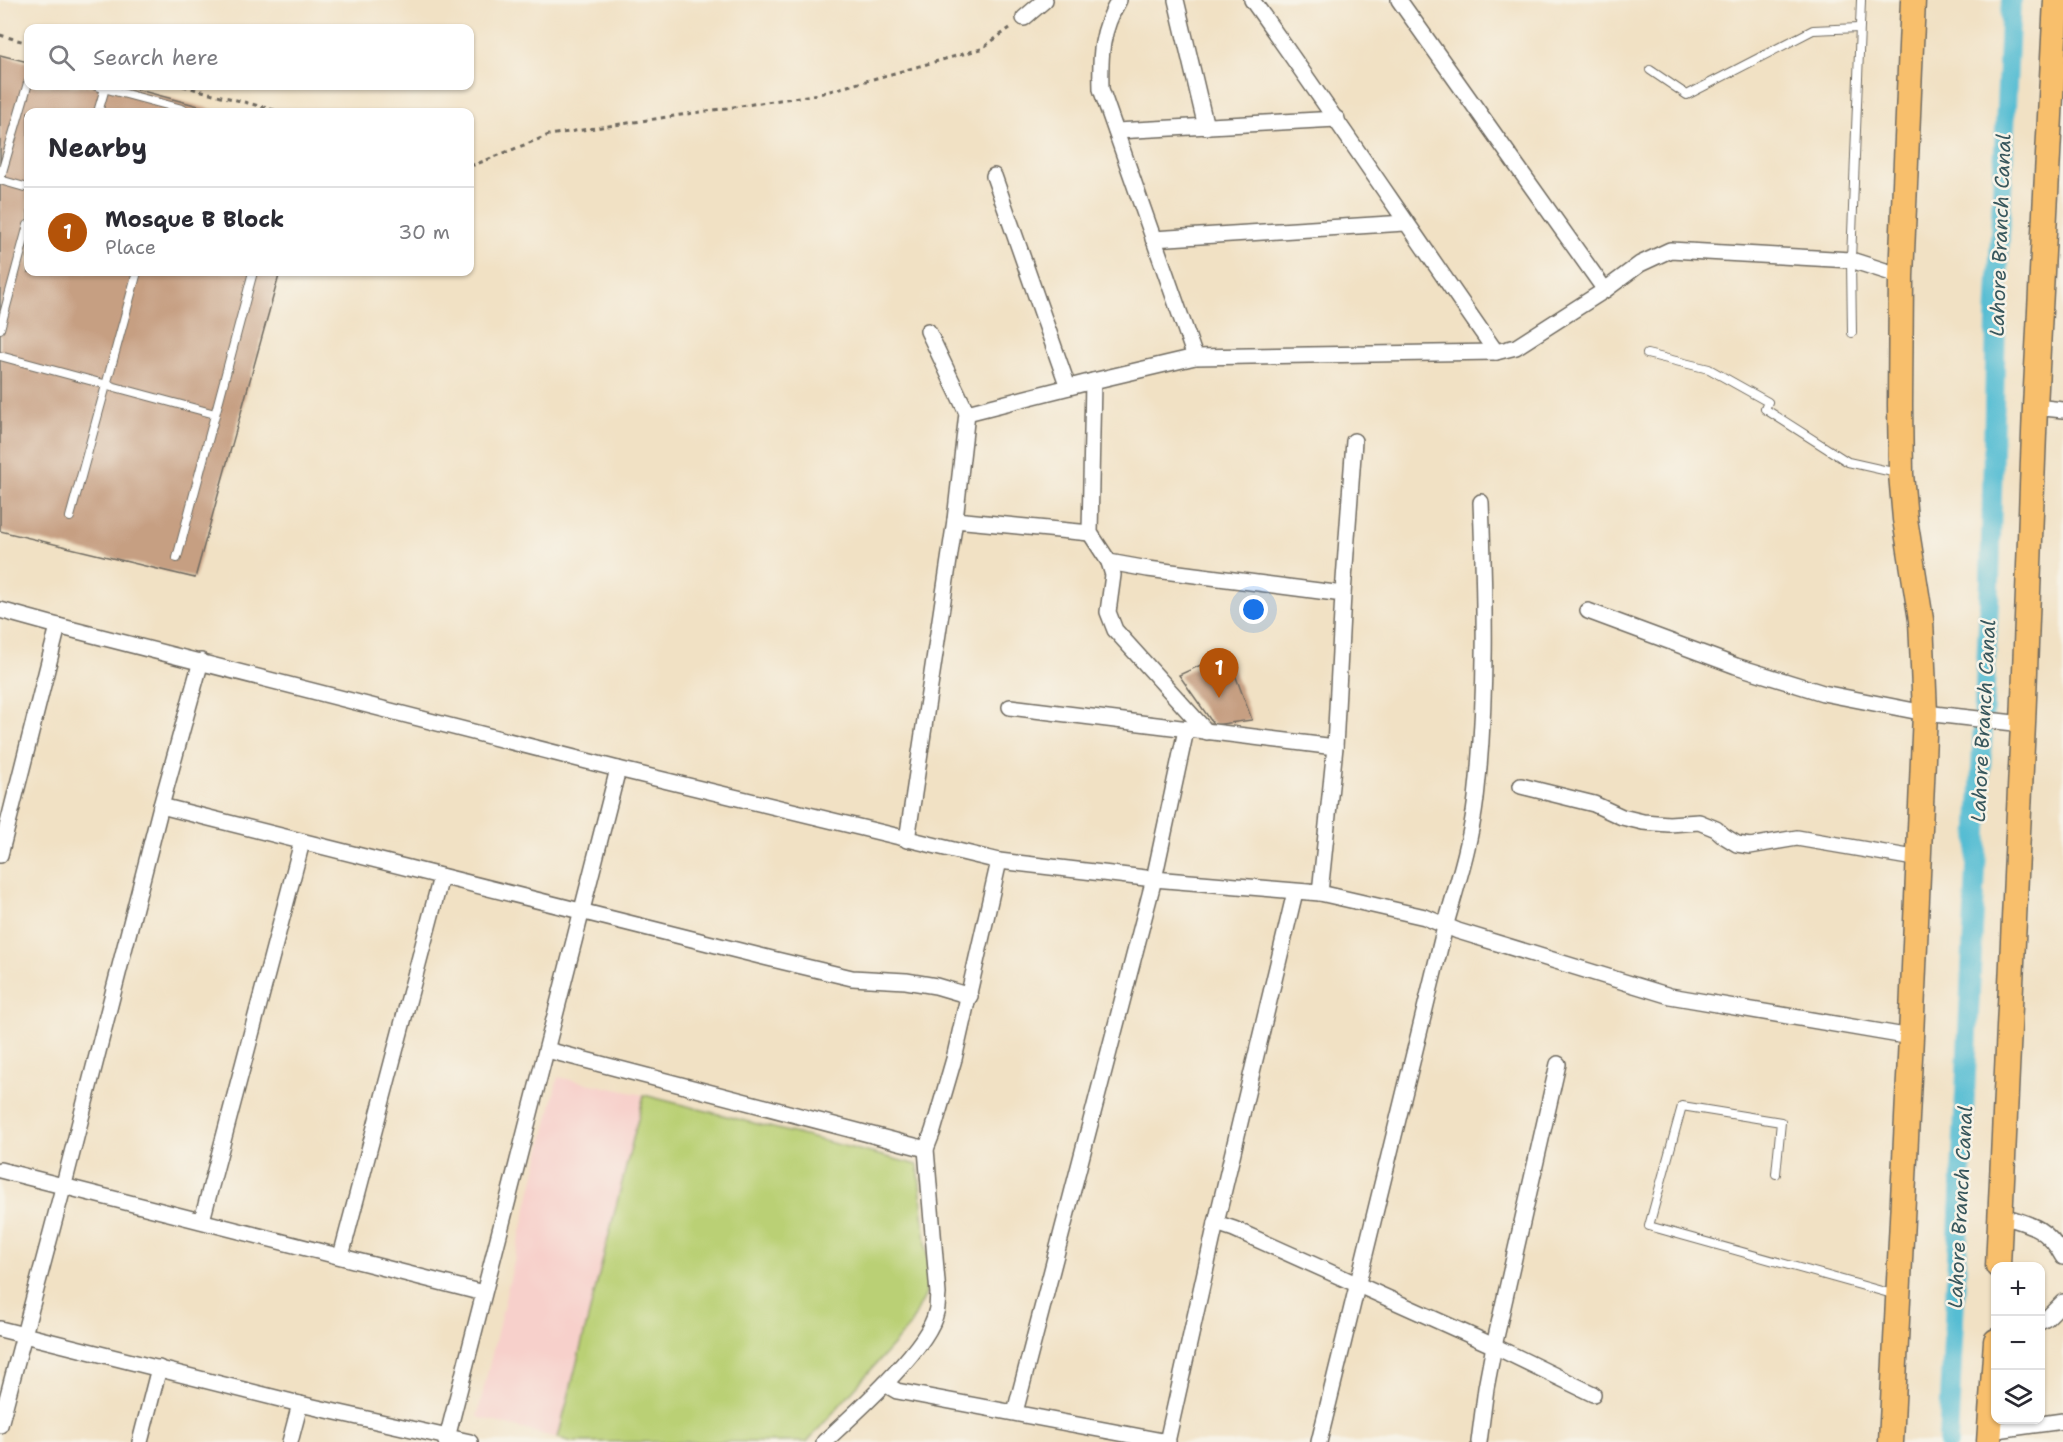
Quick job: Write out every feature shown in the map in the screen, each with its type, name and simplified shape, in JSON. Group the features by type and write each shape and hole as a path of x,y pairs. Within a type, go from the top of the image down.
{"highway":[{"path":"1891,1442 1920,859 1925,713 1921,620 1909,551 1902,474 1901,276 1913,0"},
{"path":"1998,1262 2035,407 2057,91 2056,0"},
{"path":"1990,1436 1993,1370"}],"street":[{"path":"1024,18 1045,0"},
{"path":"1119,0 1104,34 1100,57 1101,89 1195,357"},
{"path":"1176,0 1206,127"},
{"path":"1252,0 1337,119 1404,222 1496,352"},
{"path":"1399,0 1605,290"},
{"path":"1116,131 1337,119"},
{"path":"994,176 1068,387"},
{"path":"1153,239 1404,222"},
{"path":"967,413 1195,357 1496,352 1516,347 1605,290 1640,264 1670,250 1851,260 1901,276"},
{"path":"907,840 955,520 967,413 928,331"},
{"path":"1093,381 1090,533 1109,562 1113,575 1108,612 1113,626 1207,732"},
{"path":"2035,407 2063,410"},
{"path":"1320,893 1335,747 1354,441"},
{"path":"1319,1442 1445,927 1459,880 1476,800 1482,729 1485,595 1481,502"},
{"path":"955,520 1090,533"},
{"path":"1109,562 1343,594"},
{"path":"0,610 618,769 999,861 1154,879 1320,893 1425,917 1445,927 1670,996 1911,1037"},
{"path":"1588,611 1736,666 1823,693 1925,713 2023,724"},
{"path":"0,855 58,626"},
{"path":"0,1425 201,661"},
{"path":"1010,707 1335,747"},
{"path":"1015,1412 1154,879 1186,730"},
{"path":"446,1439 618,769"},
{"path":"1521,786 1594,804 1622,817 1643,822 1669,824 1699,822 1716,828 1737,844 1750,846 1797,838 1920,859"},
{"path":"161,806 852,978 906,981 936,986 969,996"},
{"path":"202,1220 302,842"},
{"path":"824,1442 885,1384 909,1357 929,1329 936,1314 938,1294 926,1149 939,1110 969,996 999,861"},
{"path":"341,1256 441,877"},
{"path":"885,1384 897,1391 1167,1442 1216,1222 1295,892"},
{"path":"547,1050 926,1149"},
{"path":"1479,1442 1494,1346 1558,1064"},
{"path":"0,1170 63,1188 202,1220 483,1293"},
{"path":"2000,1215 2039,1229 2050,1236 2063,1257"},
{"path":"1216,1222 1494,1346 1593,1395"},
{"path":"2045,1320 2063,1302"},
{"path":"0,1329 300,1404 446,1439 470,1442"},
{"path":"140,1442 159,1368"},
{"path":"290,1442 300,1404"},
{"path":"1990,1436 2063,1421"}],"lane":[{"path":"1852,333 1851,260 1861,0"},
{"path":"1650,70 1687,95 1813,30 1859,28"},
{"path":"24,187 0,179 26,90"},
{"path":"99,108 104,90"},
{"path":"112,90 174,108"},
{"path":"0,329 24,240"},
{"path":"70,517 136,276"},
{"path":"177,558 252,276"},
{"path":"1647,354 1709,369 1768,402 1765,409 1848,462 1902,474"},
{"path":"0,356 215,414"},
{"path":"1776,1174 1781,1122 1682,1106 1649,1226 1898,1296"}],"path":[{"path":"474,165 549,135 819,94 981,49 1024,18"},
{"path":"0,35 24,42"},
{"path":"198,90 267,108"}],"shaded area":[{"path":"558,1077 644,1095 560,1439 477,1417"}],"green space":[{"path":"644,1095 918,1165 928,1262 929,1281 925,1296 909,1327 807,1442 572,1442 558,1438"}],"building":[{"path":"0,55 24,61 24,90 139,90 206,108 24,108 24,276 279,276 195,578 0,531"},
{"path":"1227,653 1252,720 1214,725 1179,675"}],"waterway":[{"name":"Lahore Branch Canal","path":"1948,1442 1990,582 1996,321 2011,0"}],"place":[{"name":"Mosque B Block","path":"1219,698"}]}
